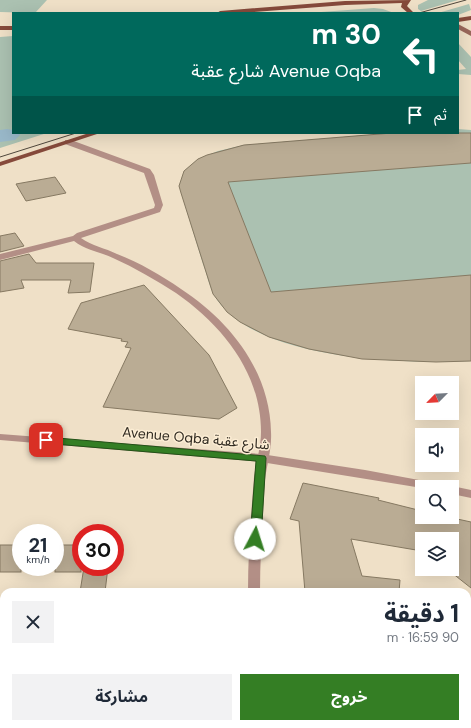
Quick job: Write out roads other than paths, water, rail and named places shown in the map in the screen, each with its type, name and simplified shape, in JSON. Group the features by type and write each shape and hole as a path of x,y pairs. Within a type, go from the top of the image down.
{"main road":[{"path":"233,12 366,2 407,1 404,7 410,12"},
{"path":"459,20 471,18"},
{"path":"459,27 471,34"},
{"path":"0,28 12,28"},
{"path":"0,164 93,134"}],"street":[{"path":"0,257 76,238 80,235 157,210 159,205 150,174 147,171 68,142"},
{"path":"76,238 117,256 165,282 208,313 233,339 252,368 262,397 266,433 261,458 254,553 254,588"},
{"name":"Avenue Oqba شارع عقبة","path":"0,437 261,458 415,483"},
{"path":"459,491 471,494"}],"water":[{"path":"0,130 12,130 12,134 20,135 15,140 0,142"}],"tram line":[{"path":"423,12 466,0"},
{"path":"0,157 73,134"}]}
